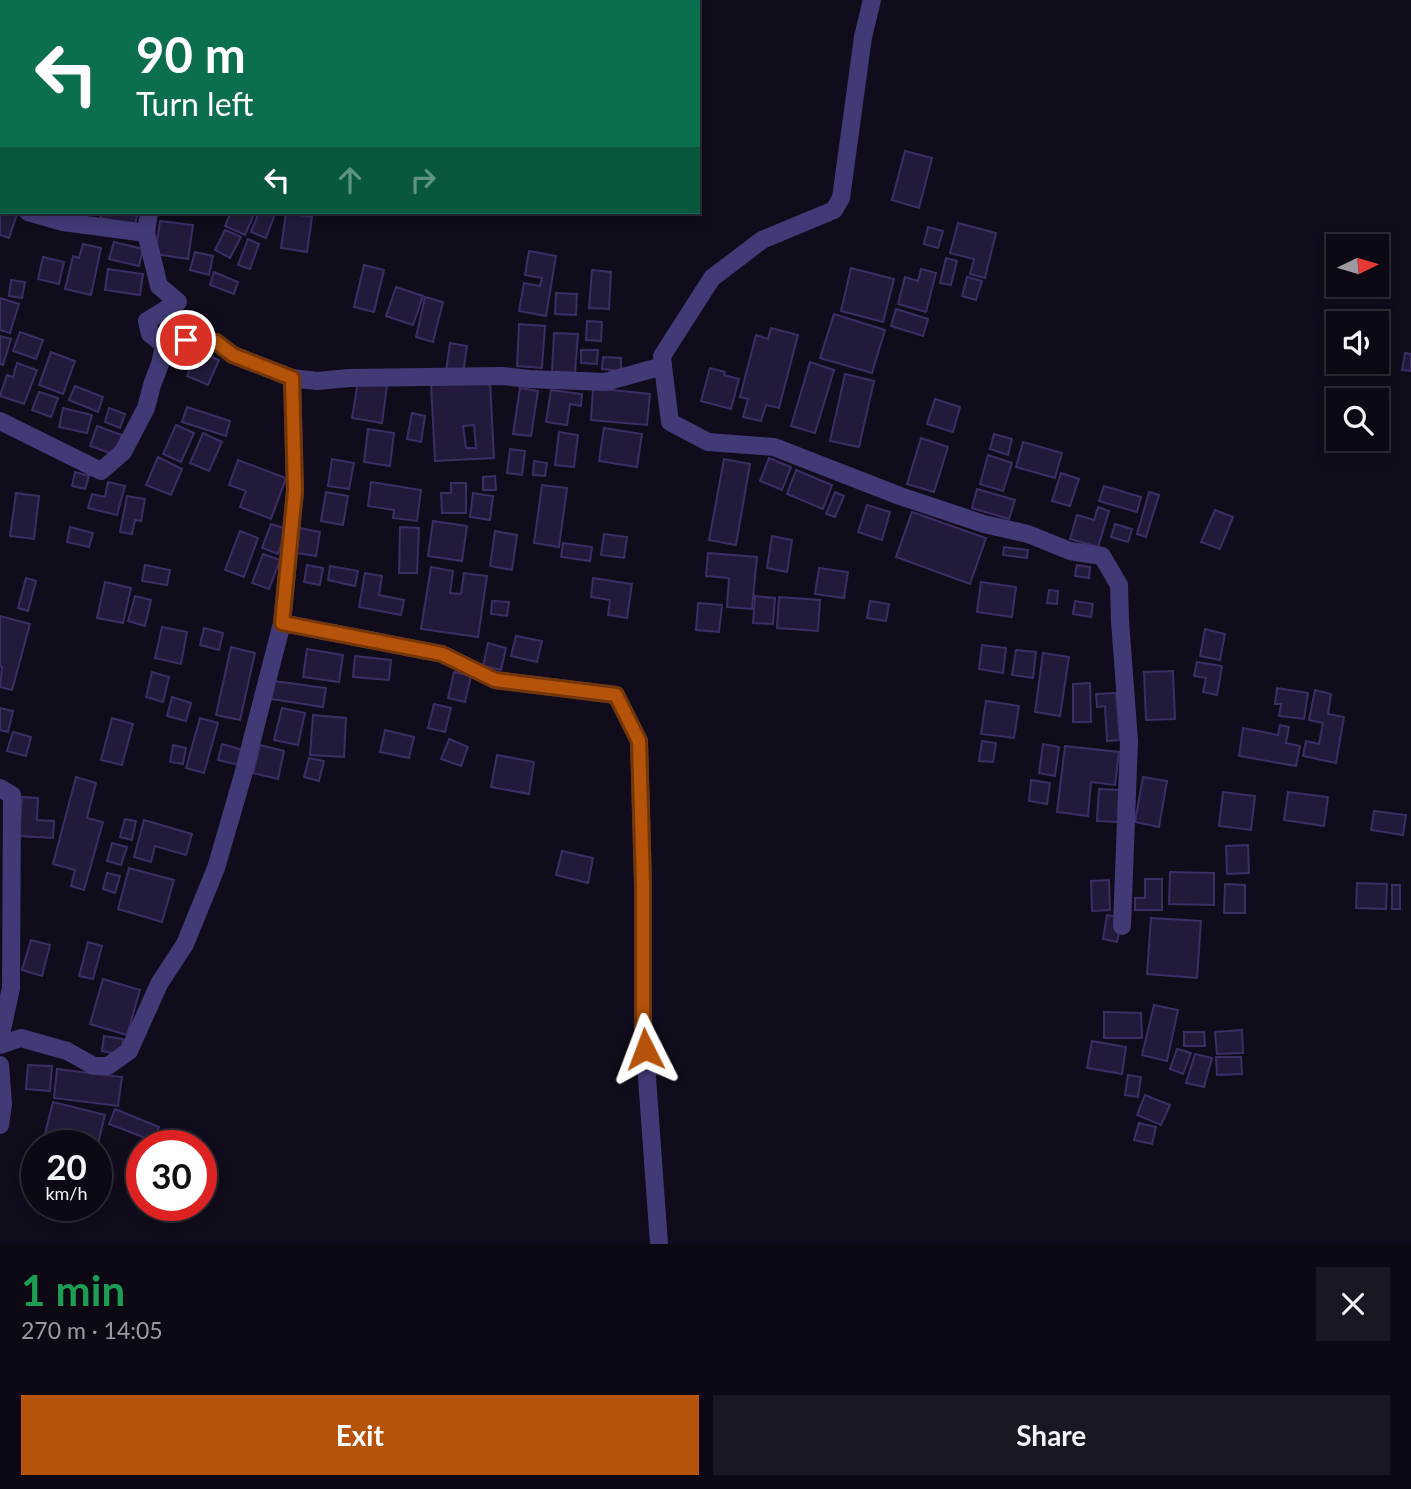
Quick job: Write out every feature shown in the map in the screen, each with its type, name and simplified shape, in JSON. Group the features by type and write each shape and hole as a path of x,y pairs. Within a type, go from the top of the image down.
{"street":[{"path":"872,0 863,37 841,198 834,210 762,240 712,278 662,356 670,422 708,442 774,447 912,500 984,524 1028,534 1070,551 1102,556 1119,585 1129,741 1122,926"},
{"path":"35,214 64,222 146,233"},
{"path":"149,214 146,233 159,286 178,302 147,321 150,334 164,345"},
{"path":"164,345 186,340 216,342 233,355 292,378 317,381 362,377 503,376 605,382 663,366"},
{"path":"0,421 101,471 123,452 146,408 164,345"},
{"path":"0,1045 21,1038 67,1051 94,1066 108,1066 129,1051 159,984 185,944 216,868 282,623 295,491 292,378"},
{"path":"282,623 442,654 495,680 616,695 639,741 643,1022 659,1244"},
{"path":"0,788 12,795 12,806 11,988 0,1039"},
{"path":"0,1065 3,1104 0,1125"}],"building":[{"path":"905,151 932,158 919,208 892,200"},
{"path":"0,214 17,214 9,238 0,235"},
{"path":"101,214 138,214 135,225 100,218"},
{"path":"230,214 254,214 245,235 225,226"},
{"path":"258,214 275,214 266,238 251,232"},
{"path":"286,214 312,217 307,252 281,248"},
{"path":"160,221 193,225 188,259 155,254"},
{"path":"958,223 996,233 985,278 970,274 974,259 950,253"},
{"path":"928,227 943,231 938,248 924,244"},
{"path":"225,230 241,237 230,258 215,250"},
{"path":"248,239 259,244 250,269 238,265"},
{"path":"114,242 143,249 139,266 109,259"},
{"path":"83,244 101,248 91,295 65,289 73,256 79,258"},
{"path":"529,251 556,256 546,316 519,311 524,283 540,286 542,278 525,275"},
{"path":"195,252 213,256 209,275 190,270"},
{"path":"43,257 64,262 59,284 38,279"},
{"path":"946,258 957,261 951,285 940,283"},
{"path":"364,265 384,270 374,312 354,307"},
{"path":"851,268 894,279 883,322 841,311"},
{"path":"108,269 143,274 140,295 105,290"},
{"path":"921,269 936,273 926,312 898,304 905,277 918,281"},
{"path":"592,270 611,272 609,309 589,308"},
{"path":"214,272 238,282 234,294 210,285"},
{"path":"967,277 982,281 976,300 962,296"},
{"path":"11,280 25,282 22,298 9,296"},
{"path":"396,287 423,296 413,325 386,316"},
{"path":"556,293 577,294 576,315 555,314"},
{"path":"425,297 443,302 433,342 416,337"},
{"path":"0,298 19,304 10,333 0,330"},
{"path":"896,309 928,319 923,336 891,326"},
{"path":"834,314 885,330 872,373 820,358"},
{"path":"587,321 602,322 601,341 586,340"},
{"path":"519,324 545,326 542,368 517,366"},
{"path":"771,328 798,335 779,408 766,405 761,421 743,417 748,399 740,397 756,335 768,339"},
{"path":"20,332 43,340 36,359 13,351"},
{"path":"554,333 578,334 575,373 552,372"},
{"path":"0,336 11,339 3,365 0,364"},
{"path":"450,343 467,346 463,374 446,371"},
{"path":"581,350 598,350 597,364 581,363"},
{"path":"197,351 219,360 208,385 187,376"},
{"path":"51,352 75,361 63,394 39,385"},
{"path":"1405,353 1411,354 1411,371 1402,370"},
{"path":"603,357 621,358 621,371 602,369"},
{"path":"810,362 834,370 815,433 791,426"},
{"path":"17,363 37,370 24,404 0,396 7,375 13,377"},
{"path":"710,368 739,379 731,409 701,401"},
{"path":"845,374 874,381 859,447 830,441"},
{"path":"490,381 494,458 435,461 431,384","holes":["474,425 476,448 466,448 463,426"]},
{"path":"358,382 387,386 382,423 352,418"},
{"path":"75,386 103,397 98,412 69,400"},
{"path":"520,388 538,391 531,436 513,434"},
{"path":"593,388 650,394 647,425 591,420"},
{"path":"551,390 582,394 581,406 570,404 567,425 546,422"},
{"path":"39,392 58,398 51,417 32,410"},
{"path":"935,399 960,407 953,432 927,424"},
{"path":"187,407 230,421 226,436 182,422"},
{"path":"63,408 92,415 87,433 59,427"},
{"path":"109,408 125,414 120,428 105,422"},
{"path":"412,413 425,416 421,442 407,439"},
{"path":"176,425 194,433 181,462 163,454"},
{"path":"97,426 122,435 115,455 90,446"},
{"path":"604,428 642,434 637,467 599,461"},
{"path":"368,429 394,433 390,466 364,462"},
{"path":"559,432 578,435 574,467 555,465"},
{"path":"203,433 222,442 209,471 190,463"},
{"path":"994,434 1012,439 1008,455 990,449"},
{"path":"921,438 948,447 934,492 907,484"},
{"path":"1023,442 1062,453 1055,478 1016,467"},
{"path":"510,449 525,451 522,475 507,473"},
{"path":"988,455 1012,463 1003,491 980,484"},
{"path":"158,457 182,469 171,495 146,485"},
{"path":"769,458 791,467 782,490 760,481"},
{"path":"332,459 354,463 349,489 328,486"},
{"path":"724,459 750,464 736,545 709,540"},
{"path":"238,460 286,478 271,519 240,507 246,491 229,485"},
{"path":"534,461 547,463 545,476 533,475"},
{"path":"796,470 832,485 823,509 787,494"},
{"path":"75,472 89,476 85,489 72,486"},
{"path":"1061,473 1079,479 1070,506 1052,501"},
{"path":"495,476 496,490 483,490 483,477"},
{"path":"108,482 125,486 117,515 88,508 92,494 105,497"},
{"path":"371,482 421,490 417,521 393,518 394,510 368,506"},
{"path":"451,483 466,483 466,513 442,513 441,493 451,493"},
{"path":"542,485 567,488 559,547 534,543"},
{"path":"1104,486 1141,497 1137,512 1099,501"},
{"path":"977,489 1015,500 1009,519 972,508"},
{"path":"326,492 348,496 343,525 321,521"},
{"path":"835,492 844,496 835,517 826,514"},
{"path":"1149,492 1159,495 1146,537 1137,534"},
{"path":"16,493 39,496 34,539 10,536"},
{"path":"473,493 493,496 490,520 470,517"},
{"path":"127,496 145,499 141,521 135,520 132,534 120,532"},
{"path":"867,505 890,512 882,540 858,532"},
{"path":"1098,507 1109,511 1098,547 1070,539 1077,515 1094,520"},
{"path":"1215,510 1233,517 1220,549 1201,542"},
{"path":"912,512 986,538 970,584 896,557"},
{"path":"433,521 467,526 462,561 428,556"},
{"path":"271,524 287,529 278,554 262,548"},
{"path":"1115,524 1132,529 1128,542 1111,537"},
{"path":"70,527 93,533 89,547 67,542"},
{"path":"400,527 419,528 417,573 399,573"},
{"path":"300,528 320,532 316,556 296,553"},
{"path":"240,531 258,538 244,577 225,570"},
{"path":"495,531 517,535 512,570 490,566"},
{"path":"604,534 627,537 624,558 601,555"},
{"path":"772,536 792,540 787,572 767,568"},
{"path":"563,543 592,547 590,561 561,557"},
{"path":"1004,547 1028,550 1027,558 1003,555"},
{"path":"708,553 757,557 752,609 727,607 729,578 706,576"},
{"path":"263,554 280,560 269,589 252,583"},
{"path":"145,565 170,570 167,585 142,581"},
{"path":"307,565 323,568 320,585 304,582"},
{"path":"1077,565 1090,567 1089,578 1075,576"},
{"path":"330,566 358,571 355,586 328,580"},
{"path":"431,567 453,571 450,593 461,594 464,573 487,576 478,637 421,629"},
{"path":"819,568 848,572 844,598 815,594"},
{"path":"365,573 382,576 379,595 404,600 401,615 359,607"},
{"path":"26,578 36,581 28,611 18,608"},
{"path":"593,578 632,584 627,618 608,615 610,600 591,597"},
{"path":"105,582 131,588 123,623 97,618"},
{"path":"981,582 1016,587 1012,617 977,612"},
{"path":"1049,590 1058,591 1057,604 1047,603"},
{"path":"135,596 151,600 145,626 128,621"},
{"path":"755,596 775,598 773,624 753,623"},
{"path":"779,597 820,600 818,631 777,628"},
{"path":"492,601 509,602 507,616 491,614"},
{"path":"870,601 889,604 886,621 867,618"},
{"path":"1075,601 1093,604 1091,617 1073,614"},
{"path":"698,603 722,605 719,632 696,630"},
{"path":"0,616 30,624 12,690 0,687"},
{"path":"162,627 187,632 181,664 155,658"},
{"path":"204,628 223,633 219,650 200,645"},
{"path":"1205,629 1225,634 1220,660 1200,656"},
{"path":"516,636 542,641 537,662 511,656"},
{"path":"488,643 506,648 501,670 483,666"},
{"path":"982,645 1006,648 1003,673 979,669"},
{"path":"231,647 255,653 240,720 216,715"},
{"path":"307,649 343,655 339,682 303,677"},
{"path":"1016,650 1036,652 1033,678 1012,675"},
{"path":"1043,653 1069,657 1060,716 1035,712"},
{"path":"355,656 391,660 389,680 353,677"},
{"path":"1197,662 1222,666 1217,695 1203,692 1206,678 1194,676"},
{"path":"1173,671 1175,719 1146,720 1144,672"},
{"path":"152,672 169,677 163,702 146,697"},
{"path":"454,672 471,676 465,702 448,698"},
{"path":"274,681 326,688 323,707 271,699"},
{"path":"1090,683 1091,722 1073,722 1073,684"},
{"path":"1277,688 1308,693 1304,719 1279,716 1281,704 1275,704"},
{"path":"1315,690 1331,694 1328,714 1344,717 1336,763 1303,756 1306,741 1319,744 1323,723 1309,720"},
{"path":"1116,693 1120,740 1107,741 1105,706 1097,707 1096,694"},
{"path":"172,697 191,703 186,721 167,716"},
{"path":"986,701 1019,706 1014,738 981,734"},
{"path":"434,704 451,708 445,732 428,728"},
{"path":"0,708 13,711 8,732 0,730"},
{"path":"282,708 305,713 298,745 274,740"},
{"path":"313,715 346,718 344,757 310,755"},
{"path":"112,718 133,724 122,765 101,760"},
{"path":"200,718 218,723 204,773 186,768"},
{"path":"1280,725 1289,727 1286,743 1300,746 1296,766 1239,756 1243,728 1278,735"},
{"path":"385,730 414,737 409,758 380,752"},
{"path":"13,732 31,737 26,756 7,751"},
{"path":"449,739 468,747 461,766 441,759"},
{"path":"982,741 996,743 993,762 979,761"},
{"path":"222,744 243,750 239,765 218,760"},
{"path":"1043,744 1059,747 1055,776 1039,773"},
{"path":"173,745 186,748 183,764 170,762"},
{"path":"260,745 284,751 278,779 253,773"},
{"path":"1065,746 1119,752 1115,785 1091,782 1088,816 1057,812"},
{"path":"497,755 534,762 529,794 491,787"},
{"path":"309,758 324,761 319,781 304,777"},
{"path":"76,777 96,783 87,818 103,822 84,890 71,886 75,870 53,864"},
{"path":"1143,777 1167,781 1159,827 1135,822"},
{"path":"1031,780 1050,783 1047,804 1029,801"},
{"path":"1099,789 1120,790 1118,822 1097,821"},
{"path":"1223,792 1255,796 1251,830 1219,826"},
{"path":"1288,792 1328,797 1324,826 1284,820"},
{"path":"22,797 38,798 37,820 54,821 53,838 19,836"},
{"path":"1374,811 1406,815 1403,835 1371,830"},
{"path":"125,819 136,821 132,840 120,837"},
{"path":"144,820 192,834 186,855 155,846 151,862 134,857"},
{"path":"112,843 127,847 121,865 107,861"},
{"path":"1248,845 1249,873 1227,874 1226,846"},
{"path":"562,851 593,858 588,883 556,875"},
{"path":"129,868 174,880 162,922 118,909"},
{"path":"1170,872 1214,873 1214,905 1169,904"},
{"path":"107,873 120,876 115,893 103,889"},
{"path":"1145,879 1162,879 1162,910 1135,910 1135,898 1145,898"},
{"path":"1109,880 1110,910 1092,911 1091,881"},
{"path":"1357,883 1387,884 1386,909 1356,908"},
{"path":"1225,884 1245,885 1245,913 1224,913"},
{"path":"1392,885 1400,885 1400,909 1392,909"},
{"path":"1107,915 1122,918 1117,942 1103,939"},
{"path":"1151,918 1201,921 1197,978 1147,974"},
{"path":"31,940 50,945 42,976 22,970"},
{"path":"88,942 102,946 93,979 79,976"},
{"path":"103,979 140,990 127,1035 90,1024"},
{"path":"1154,1005 1178,1010 1167,1061 1142,1055"},
{"path":"1104,1012 1141,1013 1142,1038 1104,1038"},
{"path":"1242,1030 1243,1053 1217,1054 1215,1032"},
{"path":"1184,1032 1204,1032 1205,1046 1184,1046"},
{"path":"104,1036 123,1039 121,1055 102,1051"},
{"path":"1092,1041 1126,1047 1122,1074 1087,1068"},
{"path":"1177,1049 1191,1053 1183,1074 1170,1069"},
{"path":"1195,1054 1212,1058 1204,1087 1186,1083"},
{"path":"1216,1057 1241,1057 1242,1074 1217,1075"},
{"path":"28,1065 52,1066 50,1091 26,1089"},
{"path":"57,1069 122,1077 118,1106 54,1098"},
{"path":"1128,1075 1141,1077 1138,1097 1125,1095"},
{"path":"1145,1095 1170,1105 1161,1125 1137,1115"},
{"path":"53,1102 105,1115 101,1130 46,1130"},
{"path":"115,1109 159,1127 158,1130 126,1131 109,1124"},
{"path":"1139,1123 1156,1127 1152,1144 1134,1140"}],"route":[{"path":"186,340 216,342 233,355 292,378 295,491 282,623 442,654 495,680 616,695 639,741 645,1049"}]}
